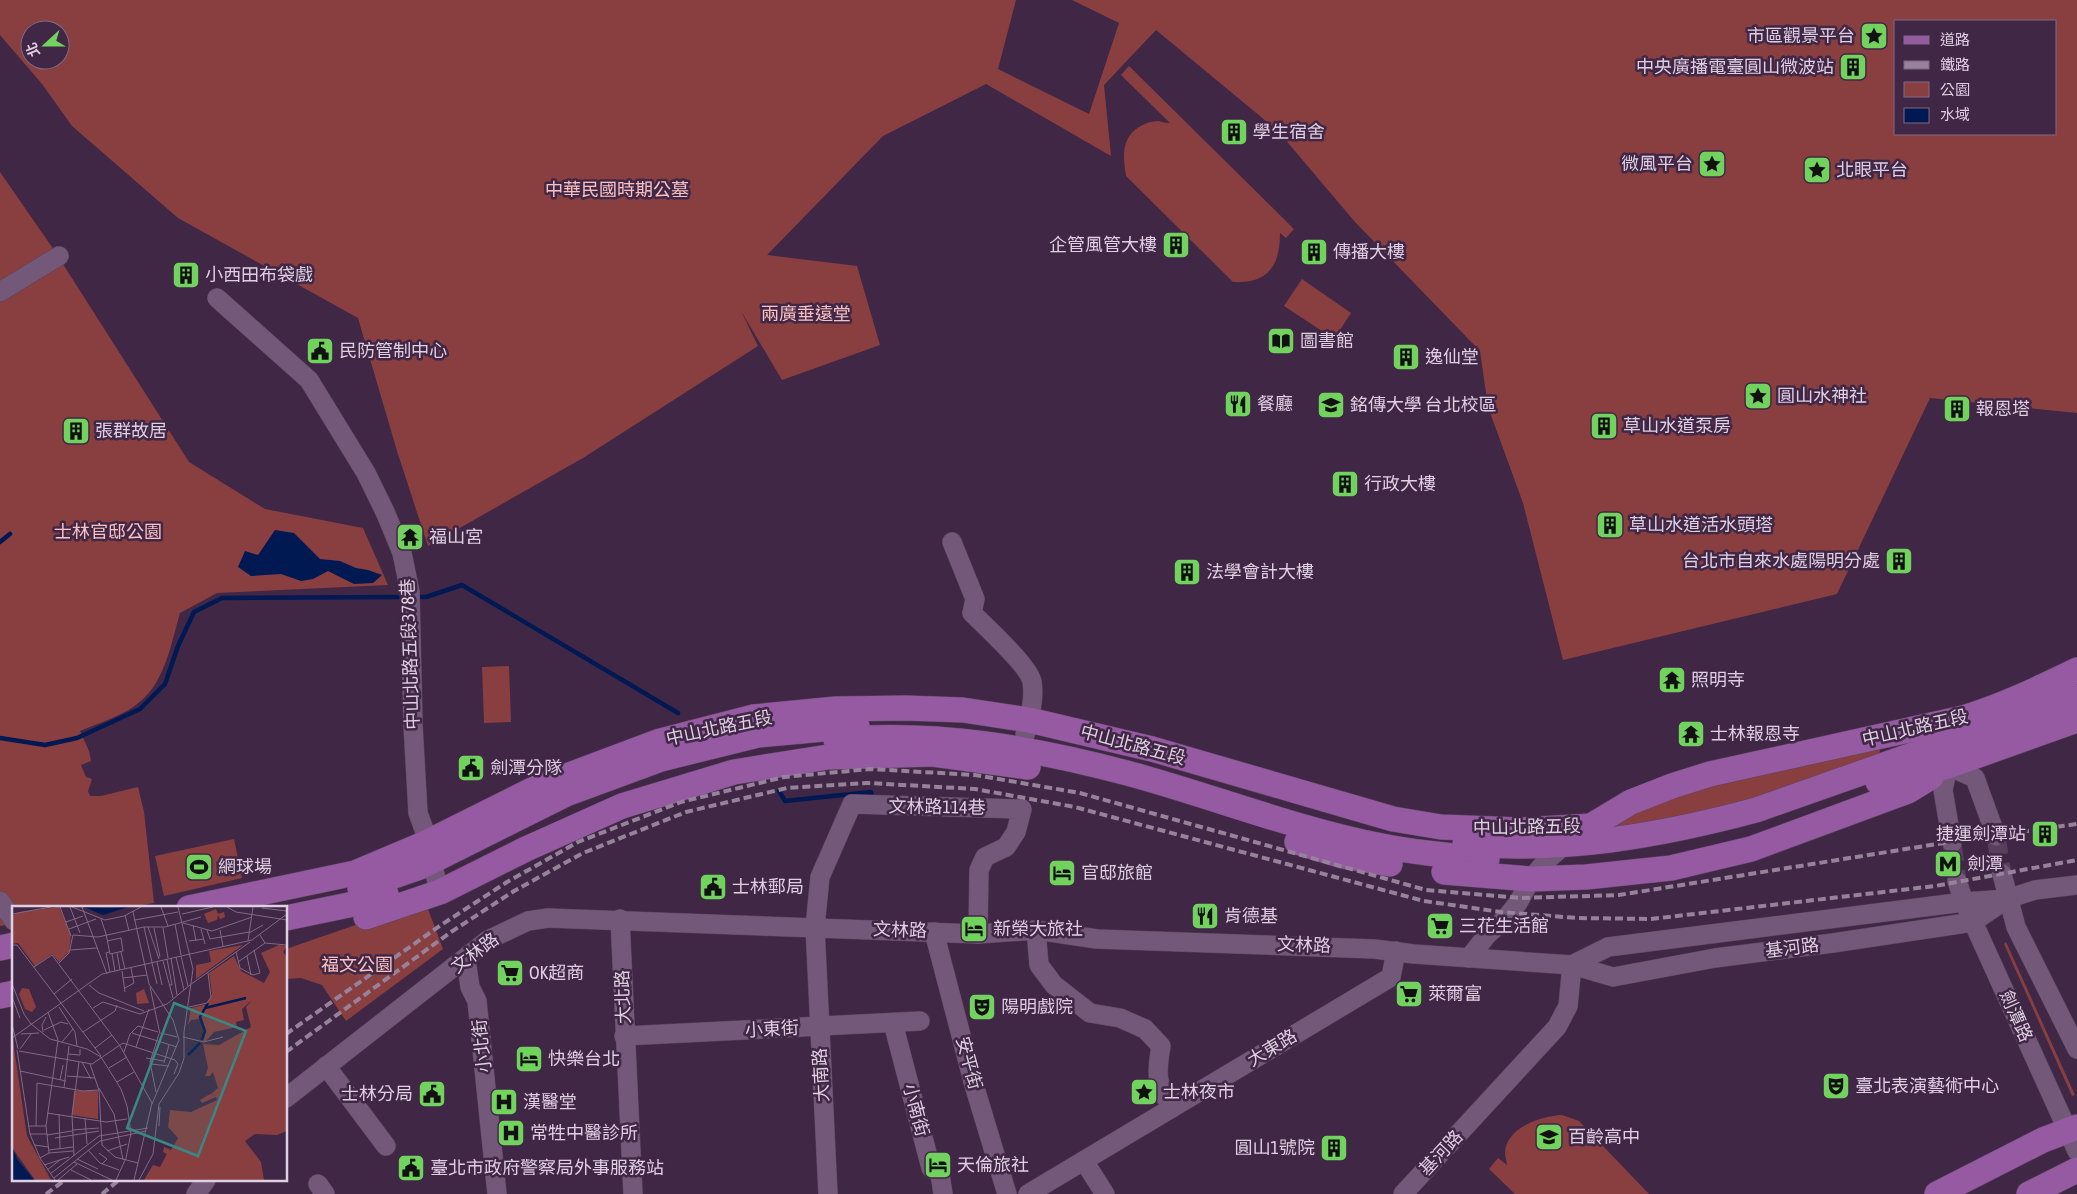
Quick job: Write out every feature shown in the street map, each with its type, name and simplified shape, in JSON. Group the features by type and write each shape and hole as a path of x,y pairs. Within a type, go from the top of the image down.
{"main road":[{"name":"中山北路五段","path":"288,918 363,902 434,868 572,808 662,773 740,752 761,758 934,754 1037,768 1137,794 1343,856 1433,871 1531,879 1596,876 1662,869 1751,849 1908,791 1941,746 1987,711 2077,670"},
{"name":"中山北路五段","path":"761,758 852,738 896,737 993,744 1127,773 1334,835 1381,846 1431,855 1508,860 1672,830 1756,810 2077,697"},
{"name":"中山北路五段","path":"288,934 367,917 434,868 504,806 540,786 660,741 753,717 836,709 906,708 964,710 1027,727 1131,761 1378,832 1456,843 1554,853"},
{"name":"中山北路五段","path":"1027,727 1152,749 1393,819 1441,827 1521,830 1591,826 1631,802 1710,774 1941,746 2077,720"},
{"name":"中山北路五段","path":"199,906 356,873 434,868"},
{"name":"中山北路五段","path":"276,906 358,888 434,868"},
{"path":"1937,1194 2043,1140 2074,1136"},
{"path":"2029,1194 2077,1170"}],"street":[{"path":"0,292 59,256"},
{"name":"中山北路五段378巷","path":"217,298 309,380 366,472 402,553 410,597 413,725 418,813 434,868"},
{"path":"952,542 975,599 972,613 1025,668 1032,680 1034,698 1027,727"},
{"path":"1941,746 1975,778 1996,836"},
{"path":"1941,746 1944,790 1952,843"},
{"name":"文林路114巷","path":"852,804 1022,809 1016,832 1006,847 985,857 979,870 978,934"},
{"name":"大南路","path":"828,1194 815,927 820,877 852,804"},
{"path":"1469,958 1487,935 1505,919 1518,903 1531,879 1554,853 1591,826"},
{"path":"2002,874 2016,928 2077,1049"},
{"name":"劍潭路","path":"1958,881 1964,902 1973,922 2074,1136"},
{"name":"基河路","path":"1572,965 1608,947 1964,902 2007,899 2035,890 2077,885"},
{"name":"基河路","path":"1572,965 1613,977 1715,958 1842,942 1973,922 2007,899"},
{"path":"0,901 12,918"},
{"name":"文林路","path":"288,1096 488,940 528,921 548,918 620,919 978,934 1036,930 1097,939 1374,948 1396,952 1572,965"},
{"name":"大北路","path":"620,919 624,1036 634,1194"},
{"path":"1036,930 1039,965 1054,984 1090,1014 1120,1018 1145,1029 1161,1046 1158,1068 1160,1090 1172,1108"},
{"name":"安平街","path":"934,932 974,1084 1007,1194"},
{"name":"大東路","path":"1028,1194 1391,977 1396,952"},
{"name":"小北街","path":"466,959 470,987 477,1001 496,1194"},
{"name":"基河路","path":"1403,1194 1557,1028 1568,1006 1572,965"},
{"name":"小東街","path":"624,1036 920,1021"},
{"name":"小南街","path":"893,1023 932,1168 940,1174 944,1194"},
{"path":"326,1066 386,1146"},
{"path":"1084,1161 1104,1194"},
{"path":"196,1194 205,1182"}],"green space":[{"path":"0,0 1016,0 998,69 1089,114 1119,23 1072,0 2077,0 2077,413 1930,398 1837,594 1563,660 1523,503 1488,407 1480,351 1355,222 1278,131 1156,30 1104,85 1111,156 986,84 883,136 767,255 857,266 880,345 782,380 741,311 758,346 583,458 428,546 397,451 358,318 178,218 72,126 30,70 70,70 70,20 20,20 20,58 0,35"},
{"path":"1129,66 1294,229 1286,238 1280,233 1278,255 1270,271 1263,276 1245,282 1233,282 1126,176 1125,148 1126,142 1133,131 1151,122 1170,123 1121,75"},
{"name":"士林官邸公園","path":"0,172 54,250 189,462 265,509 363,528 388,585 217,593 180,613 167,659 157,682 150,692 129,710 80,731 89,751 91,761 81,765 86,777 92,779 88,791 90,796 101,796 138,787 144,812 154,903 136,906 12,906 12,924 0,926"},
{"path":"1302,279 1351,313 1334,339 1284,306"},
{"path":"509,666 511,722 484,723 482,667"},
{"path":"1880,749 1879,757 1756,801 1612,831 1610,827 1670,794"},
{"name":"網球場","path":"234,839 242,878 164,896 155,856"},
{"name":"福文公園","path":"425,901 443,949 346,1021 322,985 301,978 288,979 288,948"},
{"path":"2006,942 2075,1095 2072,1096 2004,944"},
{"name":"百齡高中","path":"1562,1115 1579,1121 1649,1194 1515,1194 1489,1169 1498,1158 1507,1165 1505,1154 1507,1145 1511,1137 1518,1130 1535,1121"}],"water":[{"path":"275,530 294,533 320,559 340,561 356,568 382,575 373,583 354,584 328,571 313,579 301,581 281,574 251,576 238,567 245,551 258,555"}],"waterway":[{"path":"0,542 10,534"},
{"path":"414,597 426,597 462,585 678,713"},
{"path":"0,738 45,745 77,738 140,709 165,684 178,646 194,612 222,598 406,597"},
{"path":"779,791 785,801 871,792 873,801"}],"tunnel":[{"path":"1996,836 2002,874"},
{"path":"1952,843 1957,881"}],"railway":[{"path":"288,1033 441,925 507,882 578,842 681,802 784,777 870,769 975,775 1080,793 1426,890 1521,898 1619,895 1956,841 2077,824"},
{"path":"288,1051 451,932 514,891 583,853 686,812 787,788 868,783 975,789 1075,807 1424,901 1501,912 1577,918 1651,919 1935,886 2077,860"},
{"path":"46,1194 62,1182"},
{"path":"102,1194 117,1182"}],"place":[{"name":"市區觀景平台","path":"1874,36"},
{"name":"中央廣播電臺圓山微波站","path":"1853,67"},
{"name":"學生宿舍","path":"1234,132"},
{"name":"微風平台","path":"1712,164"},
{"name":"北眼平台","path":"1817,170"},
{"name":"企管風管大樓","path":"1176,245"},
{"name":"傳播大樓","path":"1314,252"},
{"name":"小西田布袋戲","path":"186,275"},
{"name":"圖書館","path":"1281,341"},
{"name":"民防管制中心","path":"320,351"},
{"name":"逸仙堂","path":"1406,357"},
{"name":"圓山水神社","path":"1758,396"},
{"name":"餐廳","path":"1238,404"},
{"name":"銘傳大學 台北校區","path":"1331,405"},
{"name":"報恩塔","path":"1957,409"},
{"name":"草山水道泵房","path":"1604,426"},
{"name":"張群故居","path":"76,431"},
{"name":"行政大樓","path":"1345,484"},
{"name":"草山水道活水頭塔","path":"1610,525"},
{"name":"福山宮","path":"410,537"},
{"name":"台北市自來水處陽明分處","path":"1899,561"},
{"name":"法學會計大樓","path":"1187,572"},
{"name":"照明寺","path":"1672,680"},
{"name":"士林報恩寺","path":"1691,734"},
{"name":"劍潭分隊","path":"471,768"},
{"name":"捷運劍潭站","path":"2045,834"},
{"name":"劍潭","path":"1948,864"},
{"name":"網球場","path":"199,867"},
{"name":"官邸旅館","path":"1062,873"},
{"name":"士林郵局","path":"713,887"},
{"name":"肯德基","path":"1205,916"},
{"name":"三花生活館","path":"1440,926"},
{"name":"新榮大旅社","path":"974,929"},
{"name":"OK超商","path":"510,973"},
{"name":"萊爾富","path":"1409,994"},
{"name":"陽明戲院","path":"982,1007"},
{"name":"快樂台北","path":"529,1059"},
{"name":"臺北表演藝術中心","path":"1836,1086"},
{"name":"士林夜市","path":"1144,1092"},
{"name":"士林分局","path":"432,1094"},
{"name":"漢醫堂","path":"504,1102"},
{"name":"常牲中醫診所","path":"511,1133"},
{"name":"百齡高中","path":"1549,1137"},
{"name":"圓山1號院","path":"1334,1148"},
{"name":"天倫旅社","path":"938,1165"},
{"name":"臺北市政府警察局外事服務站","path":"411,1168"}],"park label":[{"name":"中華民國時期公墓","path":"617,190"},
{"name":"兩廣垂遠堂","path":"806,314"}]}
